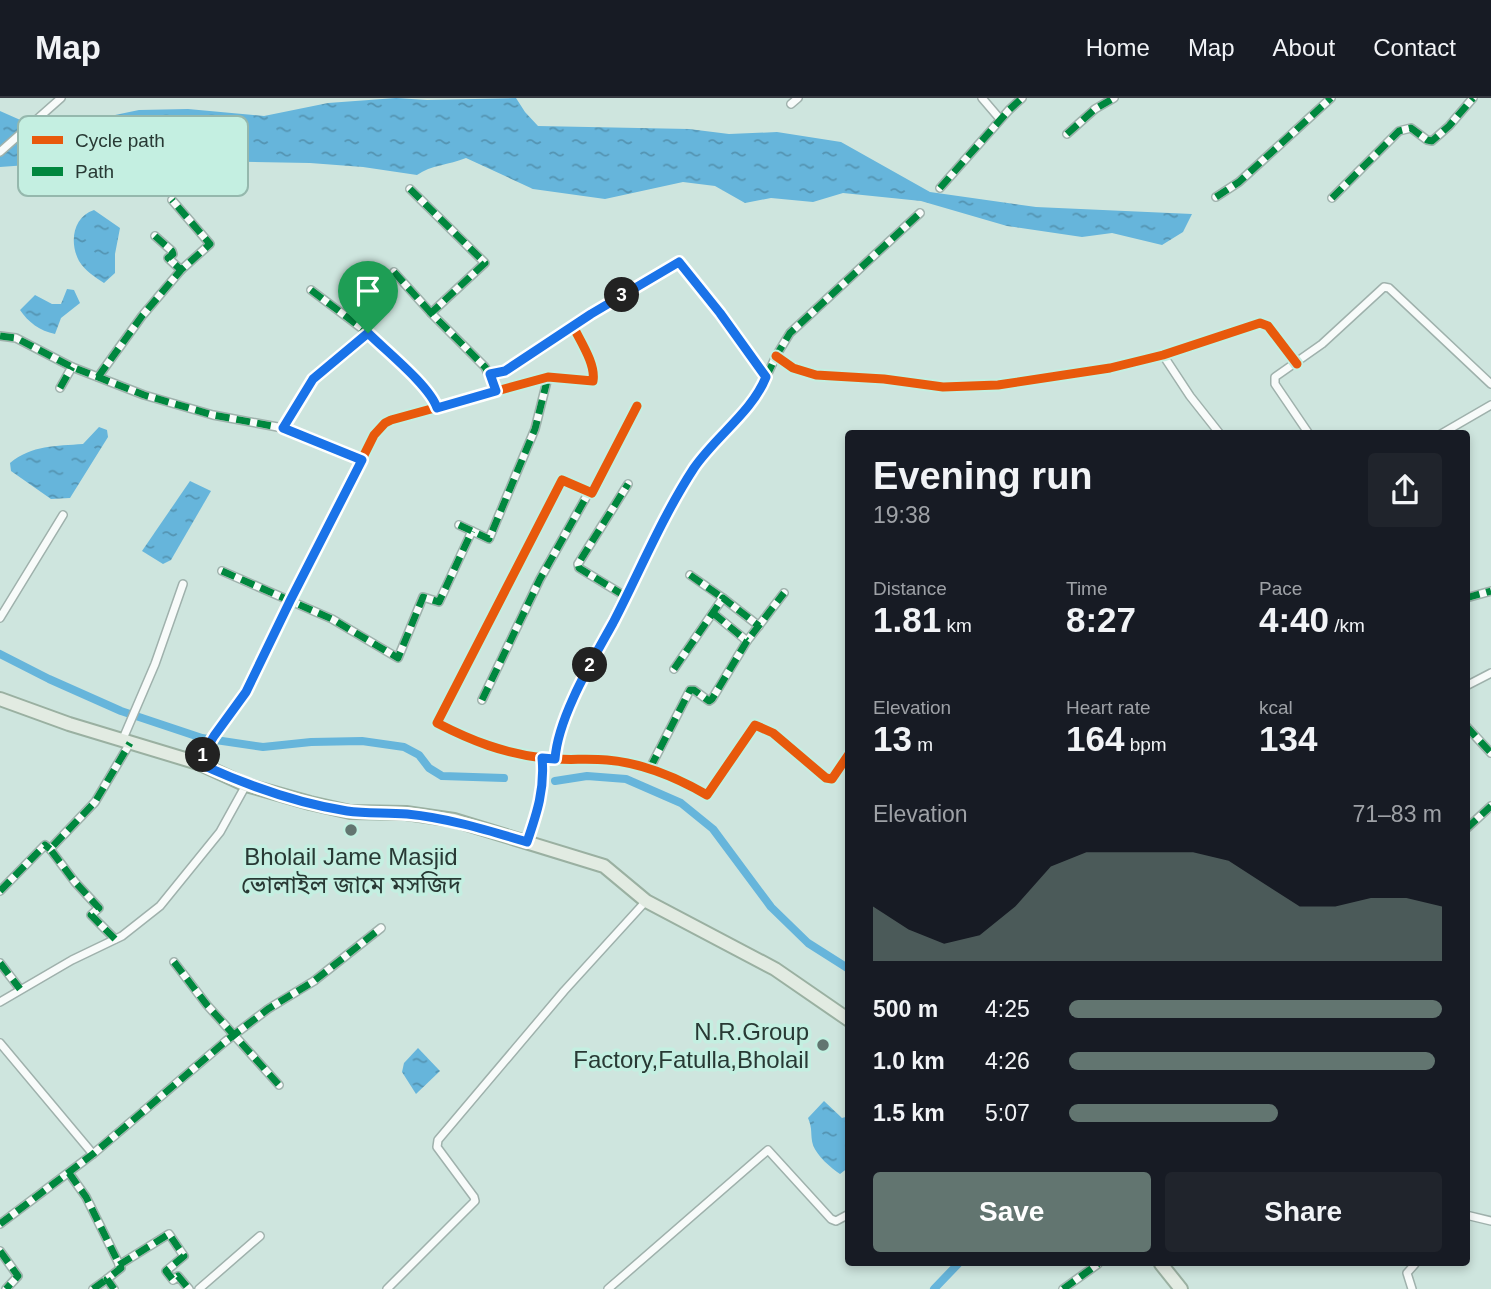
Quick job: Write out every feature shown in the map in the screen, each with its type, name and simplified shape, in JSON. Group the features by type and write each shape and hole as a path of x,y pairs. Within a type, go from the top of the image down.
{"main road":[{"path":"0,699 126,742 198,763 246,785 310,803 350,812 406,813 454,820 604,866 646,901 775,969 845,1017"},
{"path":"1163,1266 1181,1289"}],"street":[{"path":"41,116 61,98"},
{"path":"791,104 798,98"},
{"path":"982,98 1000,119"},
{"path":"940,188 1000,119 1022,98"},
{"path":"1067,134 1114,98"},
{"path":"1216,197 1239,182 1331,98"},
{"path":"1332,198 1399,131 1410,128 1432,141 1449,127 1473,98"},
{"path":"0,152 18,136"},
{"path":"410,189 485,263 431,313"},
{"path":"98,377 142,316 181,270 209,245 210,242 172,200"},
{"path":"555,759 556,742 583,679 643,559 695,467 713,443 757,397 790,333 920,213"},
{"path":"155,236 172,251 169,259 181,270"},
{"path":"490,374 505,371 679,262 766,377"},
{"path":"394,272 490,374 496,391"},
{"path":"1306,430 1275,384 1275,377 1322,344 1384,287 1389,288 1491,384"},
{"path":"311,290 368,333 425,388 437,408"},
{"path":"776,356 793,368 816,375 884,379 943,387 998,385 1110,368 1163,355 1260,323 1268,326 1297,364"},
{"path":"198,763 246,692 374,435 385,423 548,377 593,381 594,374 589,359 573,326"},
{"path":"283,428 313,379 368,333"},
{"path":"0,336 16,338 72,367 144,395 213,415 283,428 362,460"},
{"path":"1163,355 1217,430"},
{"path":"60,388 72,367"},
{"path":"459,525 489,539 535,429 548,377"},
{"path":"1448,430 1491,405"},
{"path":"482,700 540,579 589,492 592,493 637,406"},
{"path":"589,492 562,480 437,723 488,747 542,758 608,760 650,768 677,778 708,795 755,725 773,733 826,778 832,779 836,776 845,761"},
{"path":"625,596 579,568 578,564 628,484"},
{"path":"0,618 63,515"},
{"path":"222,571 332,619 398,658 423,597 439,602 472,531"},
{"path":"690,575 759,625"},
{"path":"50,849 95,802 126,742 131,718 141,699 183,584"},
{"path":"1470,597 1491,591"},
{"path":"650,768 690,690 710,700 747,641 785,593"},
{"path":"674,669 723,598"},
{"path":"713,613 747,641"},
{"path":"1470,683 1491,673"},
{"path":"1470,730 1491,754"},
{"path":"527,842 540,805 544,778 542,758"},
{"path":"0,1002 115,940 160,906 220,832 246,785"},
{"path":"1470,825 1491,806"},
{"path":"0,891 45,845 99,908 92,915 115,940"},
{"path":"387,1289 475,1201 437,1147 438,1140 564,991 646,901"},
{"path":"0,1224 93,1154 233,1036 268,1009 314,981 381,928"},
{"path":"174,962 233,1036 279,1085"},
{"path":"0,963 20,989"},
{"path":"0,1043 93,1154"},
{"path":"608,1289 768,1150 831,1219 836,1221 845,1216"},
{"path":"69,1172 86,1196 120,1269 93,1289"},
{"path":"1470,1216 1491,1221"},
{"path":"119,1265 169,1234 184,1256 166,1271 173,1280 178,1276 189,1289"},
{"path":"199,1289 260,1236"},
{"path":"0,1251 18,1276 6,1289"},
{"path":"1063,1289 1095,1266"},
{"path":"1412,1289 1407,1273 1413,1266"},
{"path":"107,1279 114,1289"}],"water":[{"path":"396,98 516,98 538,126 689,129 729,134 777,132 841,142 930,192 1036,207 1192,214 1183,232 1162,245 1112,233 1082,237 1007,226 921,201 843,193 813,202 771,198 745,203 715,186 683,182 605,199 533,189 466,158 417,175 363,167 248,162 248,116 110,116 139,110 188,109 264,116 328,103"},
{"path":"0,111 18,119 18,166 0,167"},
{"path":"94,210 120,228 115,273 104,283 81,265 74,246 77,224 87,213"},
{"path":"67,289 74,290 80,303 61,318 55,334 35,325 20,310 35,295 52,304 61,304"},
{"path":"99,427 107,430 108,437 70,498 51,499 11,471 10,463 18,457 45,448 83,444"},
{"path":"190,481 211,491 171,560 163,564 142,551"},
{"path":"418,1048 440,1071 416,1094 402,1072 404,1063"},
{"path":"824,1101 842,1118 845,1117 845,1170 840,1174 815,1149 808,1118"}],"waterway":[{"path":"0,654 121,711 202,738 263,747 362,741 404,747 419,755 429,768 442,776 504,778"},
{"path":"555,781 587,776 626,779 681,803 713,829 771,907 808,943 845,966"},
{"path":"934,1289 956,1266"}],"marked path":[{"path":"940,188 1022,98"},
{"path":"1067,134 1095,109 1114,98"},
{"path":"1216,197 1239,182 1331,98"},
{"path":"1332,198 1399,131 1411,128 1432,141 1473,98"},
{"path":"410,189 485,263 431,313 485,367 492,380"},
{"path":"98,377 142,316 181,270 210,244 172,200"},
{"path":"555,759 556,742 583,679 643,559 695,467 713,443 757,397 790,333 920,213"},
{"path":"155,236 172,251 173,254 168,258 181,270"},
{"path":"490,374 505,371 591,314 679,262 766,377"},
{"path":"394,272 431,313"},
{"path":"311,290 368,333 425,389 437,408"},
{"path":"283,428 313,379 368,333"},
{"path":"0,336 16,338 72,367 144,395 213,415 283,428 362,460"},
{"path":"60,388 72,367"},
{"path":"459,525 489,539 535,429 548,377"},
{"path":"625,596 579,568 578,564 628,484"},
{"path":"482,700 540,579 589,492"},
{"path":"222,571 332,619 398,658 423,597 439,602 472,531"},
{"path":"690,575 723,598"},
{"path":"1470,597 1491,591"},
{"path":"650,768 690,690 709,701 712,699 747,641 784,593"},
{"path":"674,669 723,598 759,626"},
{"path":"713,613 747,641"},
{"path":"1470,730 1491,753"},
{"path":"115,939 91,915 99,908 50,849 95,802 130,743"},
{"path":"528,842 541,791 542,758"},
{"path":"1470,825 1491,806"},
{"path":"0,891 45,845 50,849"},
{"path":"0,1224 93,1154 226,1041 268,1009 314,981 381,928"},
{"path":"174,962 207,1005 279,1085"},
{"path":"0,963 20,989"},
{"path":"69,1173 86,1197 121,1268 107,1279 114,1289"},
{"path":"119,1265 169,1234 184,1256 166,1271 173,1280 178,1276 189,1289"},
{"path":"0,1251 18,1276 6,1289"},
{"path":"1063,1289 1095,1266"},
{"path":"93,1289 107,1279"}],"cycle path":[{"path":"776,356 793,368 816,375 884,379 943,387 998,385 1110,368 1163,355 1260,323 1268,326 1297,364"},
{"path":"198,763 246,692 374,435 391,420 548,377 593,381 590,360 573,326"},
{"path":"637,406 592,493 562,480 437,723 475,741 528,756 599,759 633,764 683,782 707,795 755,725 773,733 826,778 832,779 845,760"}],"place":[{"name":"Bholail Jame Masjid ভোলাইল জামে মসজিদ","path":"351,830"},
{"name":"N.R.Group Factory,Fatulla,Bholail","path":"823,1045"}],"route":[{"path":"679,262 766,377 757,397 734,419 695,467 643,559 583,679 556,742 555,759 542,758 544,778 540,805 527,842 454,820 406,813 350,812 310,803 246,785 198,763 246,692 362,460 283,428 313,379 368,333 425,388 437,408 496,391 490,374 505,371 591,314 679,262"}]}
